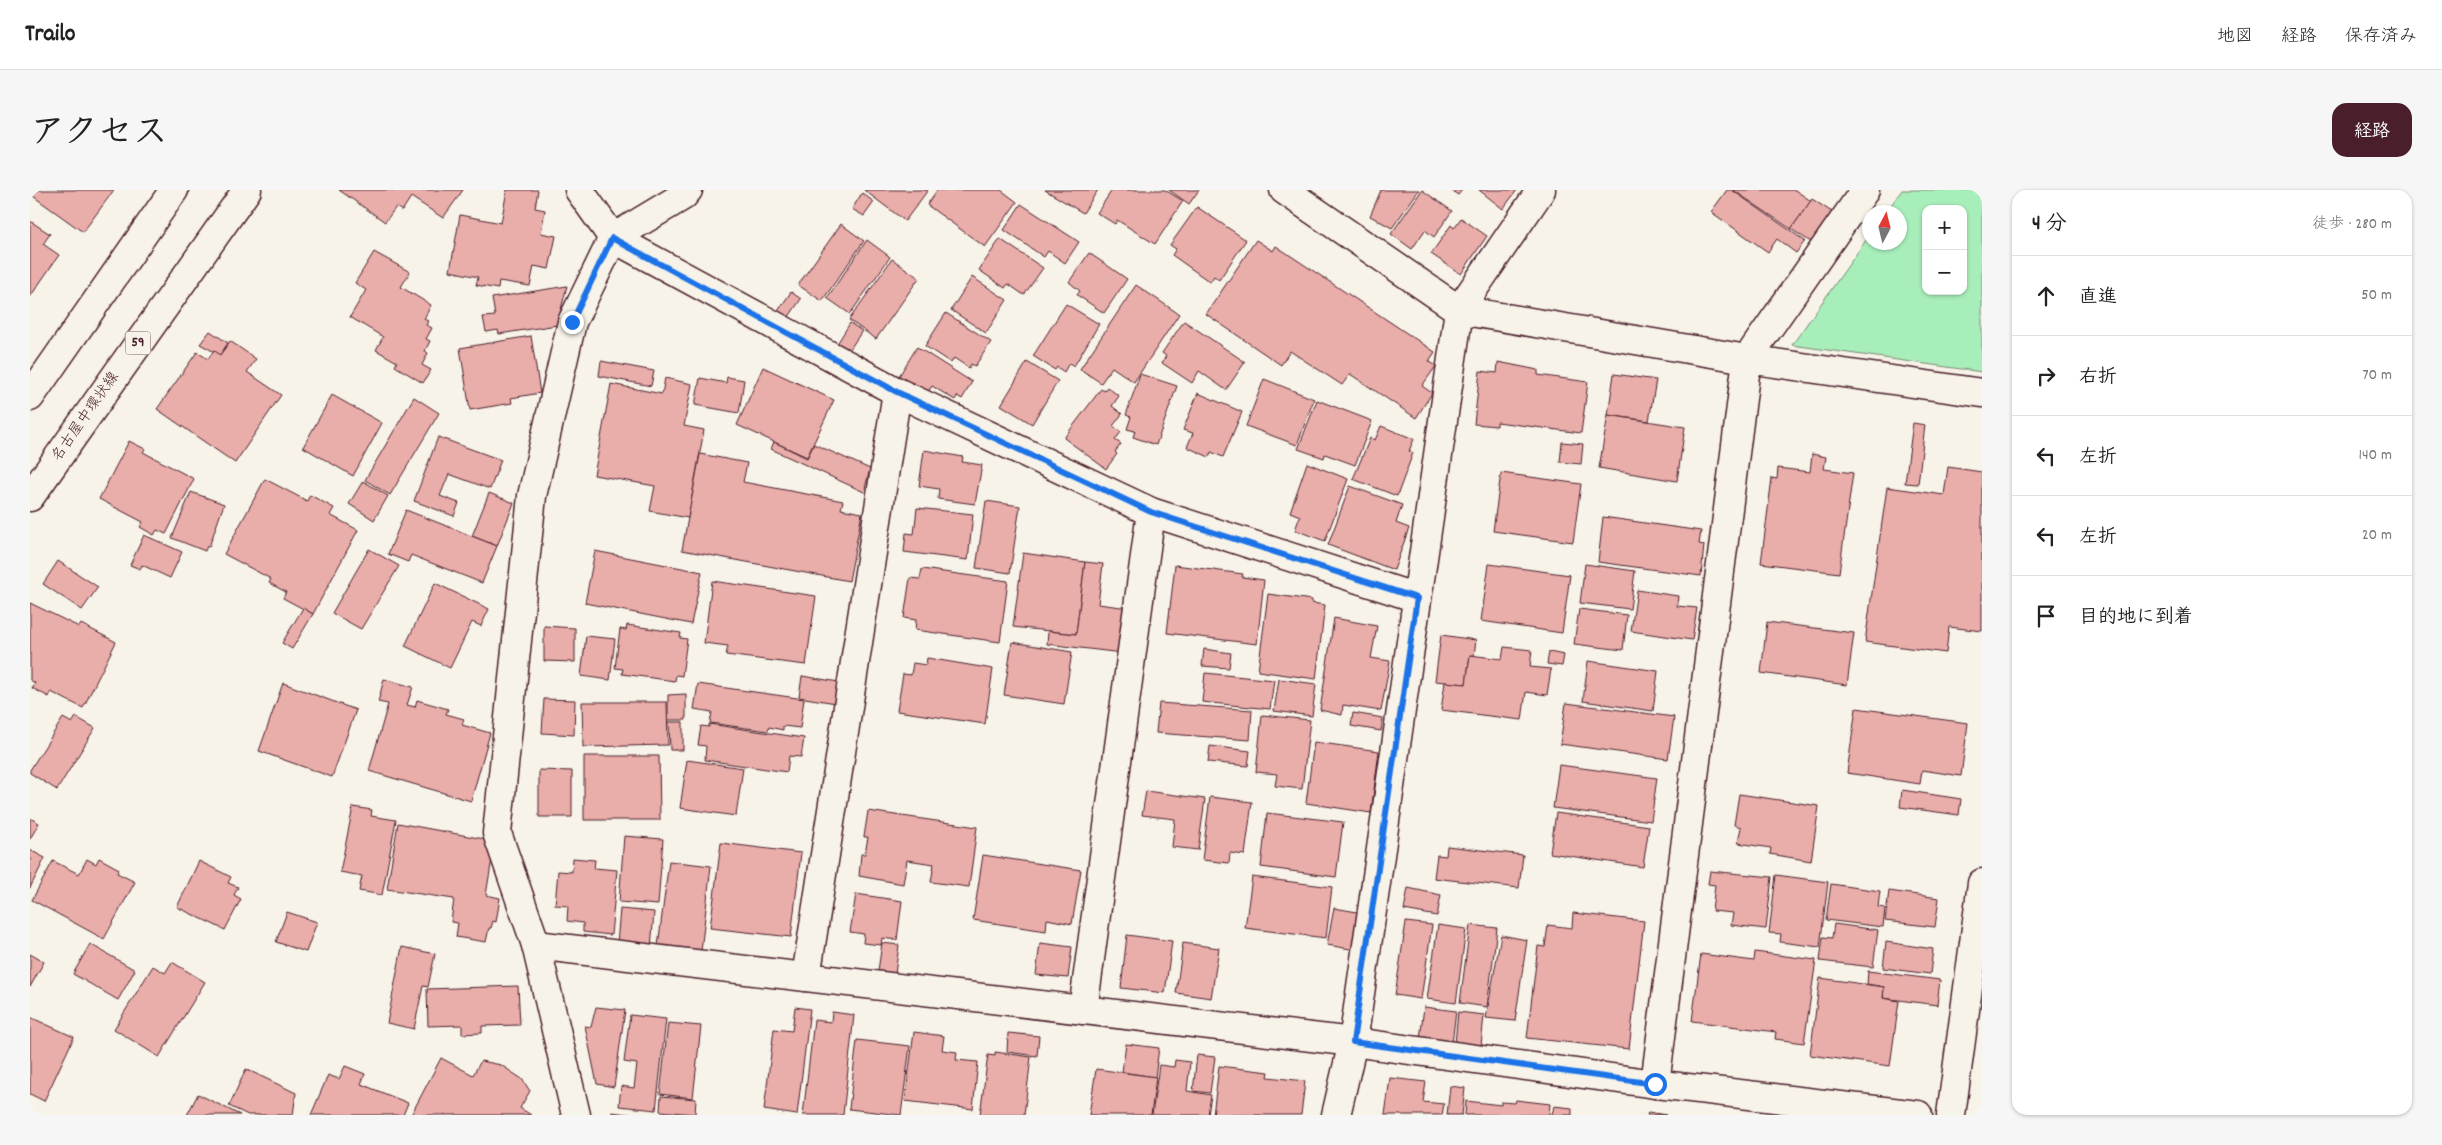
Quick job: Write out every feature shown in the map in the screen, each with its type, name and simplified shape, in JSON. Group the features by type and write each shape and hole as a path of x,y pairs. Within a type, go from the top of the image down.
{"street":[{"path":"30,397 174,190"},
{"name":"名古屋中環状線","path":"30,498 247,190"},
{"path":"579,190 612,238 897,392 1151,512 1417,598"},
{"path":"576,1115 536,945 497,833 532,496 572,322 612,238 683,196 688,190"},
{"path":"1284,190 1459,310 1747,359 1982,393"},
{"path":"1336,1115 1353,1042 1459,310 1540,190"},
{"path":"1655,1084 1747,359 1864,190"},
{"path":"806,977 897,392"},
{"path":"1083,1010 1151,512"},
{"path":"1951,1115 1982,882"},
{"path":"536,945 1353,1042 1655,1084 1918,1115"}],"green space":[{"path":"1902,190 1982,190 1982,372 1792,345 1862,246 1862,250 1907,250 1907,205 1891,205"}],"building":[{"path":"30,190 114,190 83,232 30,194"},
{"path":"339,190 463,190 443,218 411,197 402,211 396,207 385,222"},
{"path":"507,190 538,190 535,208 545,210 541,233 556,236 549,269 534,266 530,286 499,281 498,289 476,285 478,277 450,271 460,215 501,223"},
{"path":"864,190 928,190 905,221"},
{"path":"937,190 1001,190 1017,202 985,247 927,205"},
{"path":"1045,190 1098,190 1083,213"},
{"path":"1112,190 1165,190 1183,201 1155,244 1117,220 1115,224 1097,213"},
{"path":"1169,190 1199,190 1189,204"},
{"path":"1381,190 1419,190 1392,228 1370,216"},
{"path":"1422,190 1452,211 1434,237 1425,230 1412,249 1391,234"},
{"path":"1451,190 1462,190 1458,195"},
{"path":"1479,190 1517,190 1503,209"},
{"path":"1727,190 1732,190 1805,241 1796,253 1777,239 1768,252 1711,212"},
{"path":"1733,190 1795,190 1811,201 1791,229"},
{"path":"862,193 874,202 864,216 852,209"},
{"path":"1812,199 1838,216 1817,246 1791,229"},
{"path":"1021,204 1079,242 1065,263 1048,251 1044,257 1004,230"},
{"path":"1197,207 1246,240 1219,280 1214,276 1210,282 1172,255 1176,249 1170,245"},
{"path":"1461,218 1487,236 1461,274 1431,254 1451,225 1454,228"},
{"path":"30,221 50,234 43,244 59,255 30,297"},
{"path":"841,224 864,241 822,301 798,285"},
{"path":"1000,239 1043,268 1024,295 1008,284 1005,288 979,270"},
{"path":"867,240 890,257 850,314 827,298"},
{"path":"1256,240 1273,251 1276,246 1435,352 1429,361 1436,366 1422,386 1432,393 1416,418 1350,374 1342,385 1290,351 1281,365 1206,314"},
{"path":"374,252 410,272 401,287 431,305 424,319 428,321 426,325 432,328 426,339 430,341 425,351 428,353 422,365 431,370 423,383 395,366 397,362 376,350 383,337 350,317 366,290 355,283"},
{"path":"1089,253 1127,279 1104,313 1077,295 1080,291 1069,282"},
{"path":"892,259 919,278 876,339 849,320"},
{"path":"972,277 1007,300 986,333 951,310"},
{"path":"1136,285 1179,314 1134,382 1112,367 1101,383 1080,369"},
{"path":"567,286 557,325 499,334 498,330 486,332 483,317 495,316 492,298"},
{"path":"791,292 801,299 786,321 776,314"},
{"path":"1066,304 1099,324 1074,366 1069,363 1064,372 1057,367 1055,370 1033,356"},
{"path":"946,313 991,342 975,366 971,364 969,368 954,358 951,363 925,346"},
{"path":"1184,321 1245,362 1226,390 1199,371 1192,383 1162,363 1166,356 1162,353"},
{"path":"850,323 862,331 846,355 835,347"},
{"path":"210,331 228,343 220,355 200,344"},
{"path":"531,336 540,393 511,398 512,403 470,410 460,348"},
{"path":"230,341 256,359 247,372 281,395 235,463 157,409 197,352 208,359 214,350 220,355"},
{"path":"917,347 972,382 962,399 957,396 955,400 932,386 927,393 899,376"},
{"path":"601,361 654,371 651,386 599,376"},
{"path":"1027,362 1058,381 1032,424 1001,405"},
{"path":"1498,362 1538,370 1538,375 1588,382 1581,433 1497,422 1497,426 1474,424 1480,371 1497,373"},
{"path":"763,367 834,400 807,457 737,425"},
{"path":"1140,374 1177,386 1156,445 1133,437 1135,431 1127,429 1131,417 1126,415"},
{"path":"1614,374 1656,380 1649,421 1608,415"},
{"path":"727,377 744,380 739,413 695,405 700,378 726,383"},
{"path":"665,378 692,384 684,426 704,430 688,518 650,511 655,486 594,475 611,384 662,394"},
{"path":"1264,379 1314,399 1297,445 1246,426"},
{"path":"1107,387 1119,396 1112,406 1122,414 1113,426 1121,432 1115,440 1121,444 1115,452 1117,454 1106,469 1064,438 1101,389 1104,391"},
{"path":"1198,393 1242,412 1223,457 1211,452 1209,457 1187,447 1193,433 1183,430"},
{"path":"332,395 382,423 353,476 303,447"},
{"path":"414,397 439,413 390,495 365,480"},
{"path":"1317,400 1372,421 1355,465 1325,454 1324,458 1298,449"},
{"path":"1608,415 1685,427 1677,481 1599,468"},
{"path":"1913,423 1925,425 1918,484 1905,483"},
{"path":"1381,426 1414,439 1409,451 1413,453 1397,496 1353,479 1370,438 1375,440"},
{"path":"438,437 501,460 490,489 449,474 440,496 459,503 454,516 414,501"},
{"path":"129,441 145,449 143,452 194,479 166,534 157,530 154,535 140,527 143,522 99,499"},
{"path":"774,442 807,458 814,444 870,469 864,492 771,449"},
{"path":"1562,442 1583,444 1581,464 1560,462"},
{"path":"924,450 963,457 962,462 982,465 975,504 938,499 939,489 919,486"},
{"path":"700,454 747,463 743,482 843,501 841,509 862,513 849,581 682,550"},
{"path":"1812,454 1826,457 1824,469 1853,473 1839,573 1761,563 1772,478 1777,479 1778,468 1810,472"},
{"path":"1307,463 1348,479 1325,541 1295,530 1300,516 1290,512"},
{"path":"1948,467 1982,472 1982,631 1949,627 1946,653 1865,642 1887,487 1944,495"},
{"path":"1501,473 1581,484 1573,542 1493,531"},
{"path":"265,479 307,501 310,495 334,508 330,515 358,530 313,614 283,598 286,592 269,583 271,579 224,554"},
{"path":"363,481 388,496 374,520 349,504"},
{"path":"1350,486 1402,505 1396,523 1409,528 1394,570 1328,545"},
{"path":"191,492 224,504 209,547 207,546 205,551 172,538"},
{"path":"489,493 514,503 497,546 472,536"},
{"path":"986,501 1020,506 1010,573 976,568"},
{"path":"917,508 973,514 968,560 904,552 906,533 914,534"},
{"path":"406,510 497,546 482,583 411,555 408,562 388,554"},
{"path":"1603,517 1701,531 1699,544 1704,545 1701,576 1598,562"},
{"path":"144,535 182,552 170,578 142,565 140,569 130,565"},
{"path":"369,549 399,566 361,629 332,613"},
{"path":"595,551 702,572 691,624 585,603"},
{"path":"1023,553 1085,562 1076,634 1013,627"},
{"path":"58,561 98,587 82,610 43,584"},
{"path":"1085,562 1103,564 1098,604 1129,608 1122,653 1047,644 1048,631 1076,634"},
{"path":"1489,564 1570,575 1562,633 1481,621"},
{"path":"1585,564 1635,571 1630,609 1580,603"},
{"path":"1175,565 1243,574 1242,577 1264,580 1257,644 1167,633"},
{"path":"922,569 1008,581 1000,642 915,630 916,620 904,618 910,578 920,579"},
{"path":"712,581 816,596 806,665 726,655 728,646 704,643"},
{"path":"435,583 489,609 481,626 472,622 450,668 405,646"},
{"path":"1637,590 1678,596 1677,606 1697,608 1692,640 1631,631"},
{"path":"1268,594 1312,600 1312,603 1325,605 1316,679 1258,671"},
{"path":"30,603 79,627 81,624 116,642 83,708 51,692 49,697 32,688 35,683 30,680"},
{"path":"303,608 313,614 292,649 282,643"},
{"path":"1579,609 1627,615 1623,650 1574,644"},
{"path":"1334,618 1377,626 1371,658 1390,661 1381,711 1343,705 1342,715 1320,710"},
{"path":"1767,622 1854,633 1847,685 1761,673"},
{"path":"627,625 681,633 680,638 687,639 682,676 676,675 675,681 622,674 623,669 615,668 620,629 626,630"},
{"path":"544,626 575,628 575,662 544,661"},
{"path":"1441,635 1476,640 1474,656 1470,655 1466,684 1435,681"},
{"path":"586,636 615,639 610,680 581,676"},
{"path":"1012,642 1072,652 1064,704 1004,695"},
{"path":"1504,647 1532,650 1530,667 1551,669 1547,695 1526,692 1522,720 1441,710 1445,682 1466,684 1470,655 1502,659"},
{"path":"1204,649 1231,653 1229,668 1202,666"},
{"path":"1549,652 1564,655 1562,666 1547,664"},
{"path":"927,658 993,669 985,724 897,711 903,674 911,675 913,663 926,665"},
{"path":"1588,661 1658,671 1653,711 1583,701"},
{"path":"1205,673 1274,680 1270,709 1202,702"},
{"path":"802,676 839,682 836,703 799,697"},
{"path":"384,679 413,687 407,705 415,707 417,700 448,709 446,714 464,719 462,725 490,733 471,801 369,771 388,704 378,702"},
{"path":"1279,679 1316,684 1312,716 1274,711"},
{"path":"283,683 356,710 332,777 259,751"},
{"path":"698,684 804,699 800,728 783,726 783,730 769,727 768,731 710,723 712,712 694,709"},
{"path":"686,694 686,720 668,720 668,695"},
{"path":"544,699 575,700 574,735 542,733"},
{"path":"582,702 667,702 668,745 583,747"},
{"path":"1159,703 1252,710 1250,740 1156,733"},
{"path":"1566,703 1674,717 1668,759 1560,744"},
{"path":"1856,708 1968,723 1961,776 1922,770 1920,784 1847,773"},
{"path":"1353,713 1383,718 1381,731 1351,726"},
{"path":"1262,715 1310,720 1302,789 1275,786 1277,774 1256,772"},
{"path":"76,717 95,728 57,790 30,773 30,770 63,718 72,723"},
{"path":"669,722 683,722 683,750 670,750"},
{"path":"709,724 804,738 801,757 789,756 787,772 705,760 706,746 698,745 701,726 709,727"},
{"path":"1314,742 1379,751 1371,813 1306,803"},
{"path":"1210,746 1250,751 1248,766 1208,762"},
{"path":"584,756 659,756 660,820 584,820"},
{"path":"687,760 743,768 736,816 680,808"},
{"path":"1559,765 1657,778 1651,821 1553,808"},
{"path":"539,770 572,771 572,817 539,817"},
{"path":"1902,790 1961,799 1959,815 1900,807"},
{"path":"1146,791 1205,799 1198,850 1172,847 1175,819 1142,815"},
{"path":"1739,794 1819,806 1811,861 1770,854 1771,848 1738,843 1741,827 1734,825"},
{"path":"1210,797 1252,802 1245,855 1230,853 1229,863 1202,860"},
{"path":"353,807 372,810 371,816 396,820 382,895 359,891 362,876 340,872"},
{"path":"868,811 977,827 969,887 931,882 934,864 907,860 903,884 859,876 861,854 865,854 868,837 864,837"},
{"path":"1267,813 1343,822 1336,877 1261,867"},
{"path":"1556,813 1649,826 1643,867 1550,853"},
{"path":"30,818 39,823 30,839"},
{"path":"398,823 495,841 486,895 500,898 496,922 493,921 491,928 489,928 486,942 456,937 458,923 451,922 454,899 387,889"},
{"path":"624,836 663,839 658,905 619,902"},
{"path":"721,843 801,853 791,937 710,928"},
{"path":"1447,846 1523,855 1519,888 1434,878 1437,855 1446,856"},
{"path":"30,850 45,858 30,888"},
{"path":"983,855 1081,870 1072,924 1047,919 1046,931 973,920"},
{"path":"99,858 119,869 117,873 135,882 104,939 32,900 53,861 79,874 87,859 96,864"},
{"path":"573,858 595,860 594,868 617,870 611,935 583,932 583,923 567,921 568,906 555,905 558,871 572,872"},
{"path":"199,861 231,877 228,883 238,887 234,895 241,899 225,930 177,907"},
{"path":"669,861 711,866 701,951 658,946"},
{"path":"1710,871 1772,877 1766,929 1731,925 1733,913 1712,911 1715,885 1708,884"},
{"path":"1776,875 1828,882 1820,947 1780,942 1781,934 1769,933"},
{"path":"1252,877 1332,887 1326,938 1245,928"},
{"path":"1831,884 1880,891 1878,907 1885,908 1883,927 1826,920"},
{"path":"1408,888 1441,895 1437,916 1404,910"},
{"path":"1889,891 1939,898 1935,927 1885,921"},
{"path":"856,894 902,901 897,940 882,938 881,945 863,943 864,934 850,932"},
{"path":"1334,908 1363,913 1356,950 1327,945"},
{"path":"620,909 654,912 651,948 617,944"},
{"path":"287,912 317,922 306,952 276,942"},
{"path":"1573,913 1644,921 1629,1049 1527,1038 1538,946 1545,947 1548,925 1572,928"},
{"path":"1406,922 1432,925 1421,999 1395,995"},
{"path":"1834,924 1878,930 1873,967 1820,961 1823,937 1832,938"},
{"path":"1438,925 1466,929 1456,1003 1427,999"},
{"path":"1470,925 1497,928 1487,1007 1460,1003"},
{"path":"1127,935 1172,941 1165,993 1121,988"},
{"path":"1501,935 1527,940 1515,1021 1486,1018"},
{"path":"1886,942 1933,949 1930,974 1883,968"},
{"path":"882,943 899,945 895,974 878,971"},
{"path":"1040,943 1072,947 1068,978 1036,975"},
{"path":"1183,943 1219,948 1211,998 1176,993"},
{"path":"90,944 135,970 118,1000 73,974"},
{"path":"402,947 435,954 428,987 423,986 414,1029 387,1023"},
{"path":"1755,952 1816,960 1804,1043 1775,1039 1776,1032 1692,1021 1701,954 1754,961"},
{"path":"30,954 44,962 30,987"},
{"path":"172,962 205,982 159,1057 114,1029 153,966 165,973"},
{"path":"1868,971 1940,980 1937,1005 1883,998 1884,987 1867,984"},
{"path":"1820,978 1884,987 1883,998 1899,1001 1890,1066 1810,1055"},
{"path":"518,986 520,1025 482,1026 482,1033 462,1034 462,1025 428,1026 427,989"},
{"path":"596,1007 625,1010 614,1087 597,1084 585,1026 591,1027"},
{"path":"795,1007 810,1009 797,1115 764,1110 774,1029 792,1031"},
{"path":"1424,1007 1456,1011 1452,1043 1420,1039"},
{"path":"832,1012 854,1015 843,1115 803,1115 814,1020 831,1022"},
{"path":"1458,1012 1484,1015 1481,1046 1455,1043"},
{"path":"630,1015 666,1019 656,1110 619,1106 621,1086 634,1088 637,1064 624,1062"},
{"path":"30,1017 74,1037 44,1101 30,1094"},
{"path":"668,1023 701,1026 693,1098 660,1094"},
{"path":"914,1032 944,1036 942,1050 957,1052 956,1060 978,1062 973,1109 905,1101"},
{"path":"1008,1033 1039,1036 1037,1056 1007,1052"},
{"path":"857,1040 910,1046 901,1115 849,1109"},
{"path":"1126,1044 1159,1048 1155,1077 1122,1072"},
{"path":"995,1052 1031,1057 1024,1115 980,1115 988,1055 995,1056"},
{"path":"1197,1055 1215,1057 1210,1093 1193,1091"},
{"path":"441,1058 473,1075 481,1061 501,1065 522,1079 530,1091 520,1108 531,1115 411,1115"},
{"path":"1175,1060 1190,1062 1187,1091 1211,1095 1208,1115 1152,1115 1159,1065 1174,1067"},
{"path":"345,1066 365,1074 361,1084 408,1103 403,1115 311,1115 328,1075 339,1079"},
{"path":"1219,1066 1269,1072 1268,1077 1305,1081 1301,1115 1213,1115"},
{"path":"246,1069 296,1093 293,1115 248,1115 229,1106"},
{"path":"1096,1069 1156,1077 1151,1115 1089,1115"},
{"path":"1390,1078 1426,1082 1423,1102 1444,1104 1442,1115 1385,1115"},
{"path":"1450,1086 1465,1088 1462,1115 1447,1115"},
{"path":"198,1094 240,1115 187,1115"},
{"path":"661,1096 696,1099 695,1114 660,1111"},
{"path":"1516,1100 1550,1104 1549,1115 1465,1115 1466,1101 1501,1105 1501,1102 1515,1103"},
{"path":"1554,1106 1572,1108 1572,1115 1552,1115"},
{"path":"612,1112 635,1115 611,1115"},
{"path":"1648,1112 1666,1115 1647,1115"}],"route":[{"path":"572,322 612,238 897,392 1151,512 1417,598 1353,1042 1655,1084"}]}
